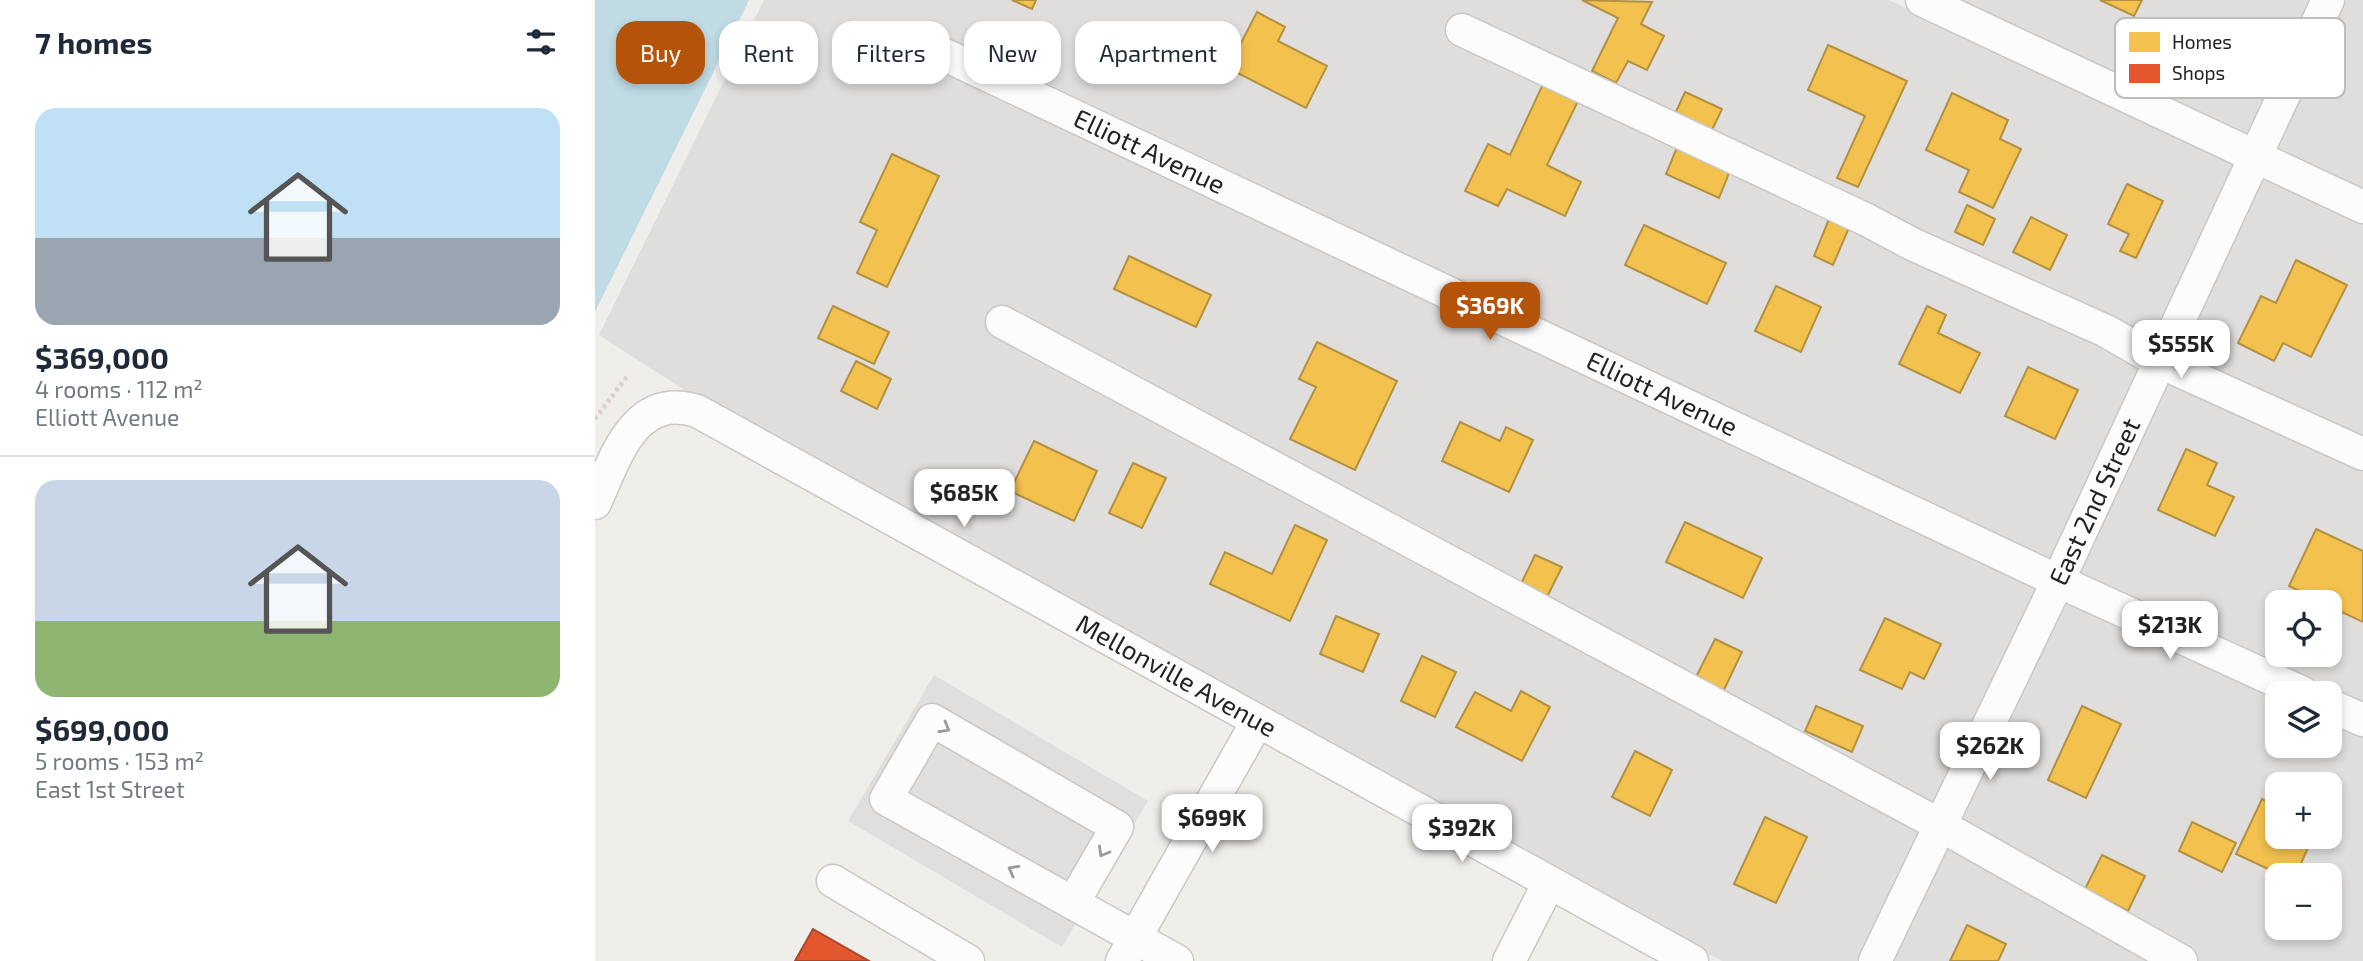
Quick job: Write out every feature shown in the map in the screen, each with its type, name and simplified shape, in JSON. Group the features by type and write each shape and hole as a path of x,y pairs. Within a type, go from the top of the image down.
{"street":[{"path":"1922,0 2115,90"},
{"name":"East 2nd Street","path":"2320,18 2328,0"},
{"path":"1462,30 1867,220 1912,244 2094,326 2160,362 2363,454"},
{"name":"Elliott Avenue","path":"950,57 2058,581 2277,681"},
{"path":"2132,98 2363,207"},
{"name":"East 2nd Street","path":"1875,961 2058,581 2283,98"},
{"path":"1002,323 1940,825 2181,961"},
{"name":"Mellonville Avenue","path":"595,503 628,435 645,416 657,409 679,406 709,417 1692,961"},
{"path":"2342,711 2363,720"},
{"path":"1073,903 1117,827 932,720 886,799 1073,903 1129,949 1177,961"},
{"path":"1129,949 1257,722"},
{"path":"833,881 968,961"},
{"path":"1509,961 1549,883"}],"path":[{"path":"595,419 628,375"}],"shaded area":[{"path":"764,0 1889,0 2235,162 2050,562 1038,84 1061,84 1061,21 964,21 964,49 950,43 950,21 832,21 832,84 950,84 950,73 964,79 964,84 974,84 2038,587 1857,961 1722,961 692,395 599,335 723,84 818,84 818,21 754,21"},
{"path":"1955,0 2311,0 2303,18 2115,18 2115,75"},
{"path":"2346,0 2363,0 2363,192 2276,150 2300,98 2345,98 2345,18 2338,18"},
{"path":"2164,98 2265,98 2247,137"},
{"path":"2264,176 2363,223 2363,705 2342,695 2342,681 2311,681 2280,667 2342,667 2342,590 2265,590 2265,660 2079,575"},
{"path":"2067,601 2265,691 2265,758 2342,758 2342,726 2363,736 2363,961 1892,961"},
{"path":"934,675 1148,801 1062,947 848,821"}],"water":[{"path":"595,0 749,0 739,21 719,21 719,61 595,312"}],"building: Homes":[{"path":"1012,0 1036,0 1032,9"},
{"path":"1582,0 1652,2 1641,24 1664,36 1647,70 1628,61 1616,83 1592,71 1618,18"},
{"path":"2100,0 2142,0 2134,16"},
{"path":"1257,12 1285,27 1278,41 1327,66 1306,108 1241,75 1241,43"},
{"path":"1828,45 1907,81 1858,187 1837,178 1865,116 1808,90"},
{"path":"1544,82 1579,99 1547,165 1581,182 1565,216 1507,189 1498,206 1465,191 1488,144 1510,155"},
{"path":"1685,92 1722,109 1712,130 1675,114"},
{"path":"1952,93 2008,120 2000,139 2021,149 1993,208 1959,192 1969,170 1926,150"},
{"path":"1678,145 1731,168 1719,198 1666,174"},
{"path":"892,154 939,176 887,287 857,273 877,230 860,222"},
{"path":"2127,184 2163,201 2136,258 2120,251 2129,234 2108,224"},
{"path":"1967,205 1995,219 1983,245 1955,232"},
{"path":"1831,214 1851,223 1833,265 1814,256"},
{"path":"2031,217 2067,235 2050,270 2013,252"},
{"path":"1644,225 1726,263 1707,304 1625,265"},
{"path":"1129,256 1211,295 1196,327 1114,289"},
{"path":"2296,260 2347,285 2311,357 2283,343 2274,361 2238,343 2261,296 2276,303"},
{"path":"1776,286 1821,307 1801,352 1755,331"},
{"path":"833,306 889,332 874,364 818,338"},
{"path":"1927,306 1946,315 1938,333 1980,353 1960,393 1899,364"},
{"path":"1317,342 1397,381 1355,470 1290,439 1316,387 1299,379"},
{"path":"856,361 891,379 877,409 841,391"},
{"path":"2028,367 2078,390 2055,439 2005,416"},
{"path":"1460,422 1500,441 1506,427 1533,440 1509,492 1442,461"},
{"path":"1034,441 1097,471 1074,521 1010,491"},
{"path":"2186,449 2217,463 2207,485 2234,497 2215,536 2158,510"},
{"path":"1133,463 1166,478 1142,528 1109,513"},
{"path":"1685,522 1762,558 1743,598 1666,562"},
{"path":"1295,525 1327,540 1290,621 1210,584 1225,552 1272,574"},
{"path":"2316,529 2363,551 2363,622 2342,612 2342,590 2297,590 2289,586"},
{"path":"1535,555 1562,567 1547,597 1521,584"},
{"path":"1336,616 1379,634 1363,672 1320,654"},
{"path":"1885,618 1941,644 1924,679 1910,672 1902,689 1860,670"},
{"path":"1715,639 1742,652 1722,694 1694,681"},
{"path":"1422,656 1456,672 1435,717 1401,701"},
{"path":"1521,691 1550,707 1522,761 1456,727 1475,692 1511,711"},
{"path":"1816,706 1863,726 1852,752 1805,731"},
{"path":"2082,706 2121,724 2086,798 2048,780"},
{"path":"1635,751 1672,770 1650,816 1612,797"},
{"path":"2262,799 2265,800 2265,849 2307,849 2301,863 2265,863 2265,868 2236,854"},
{"path":"1765,817 1807,837 1776,903 1734,884"},
{"path":"2192,822 2236,843 2222,872 2179,851"},
{"path":"2102,855 2145,876 2128,911 2085,889"},
{"path":"1967,925 2006,944 1998,961 1950,961"}],"building: Shops":[{"path":"813,929 869,961 795,961"}]}
